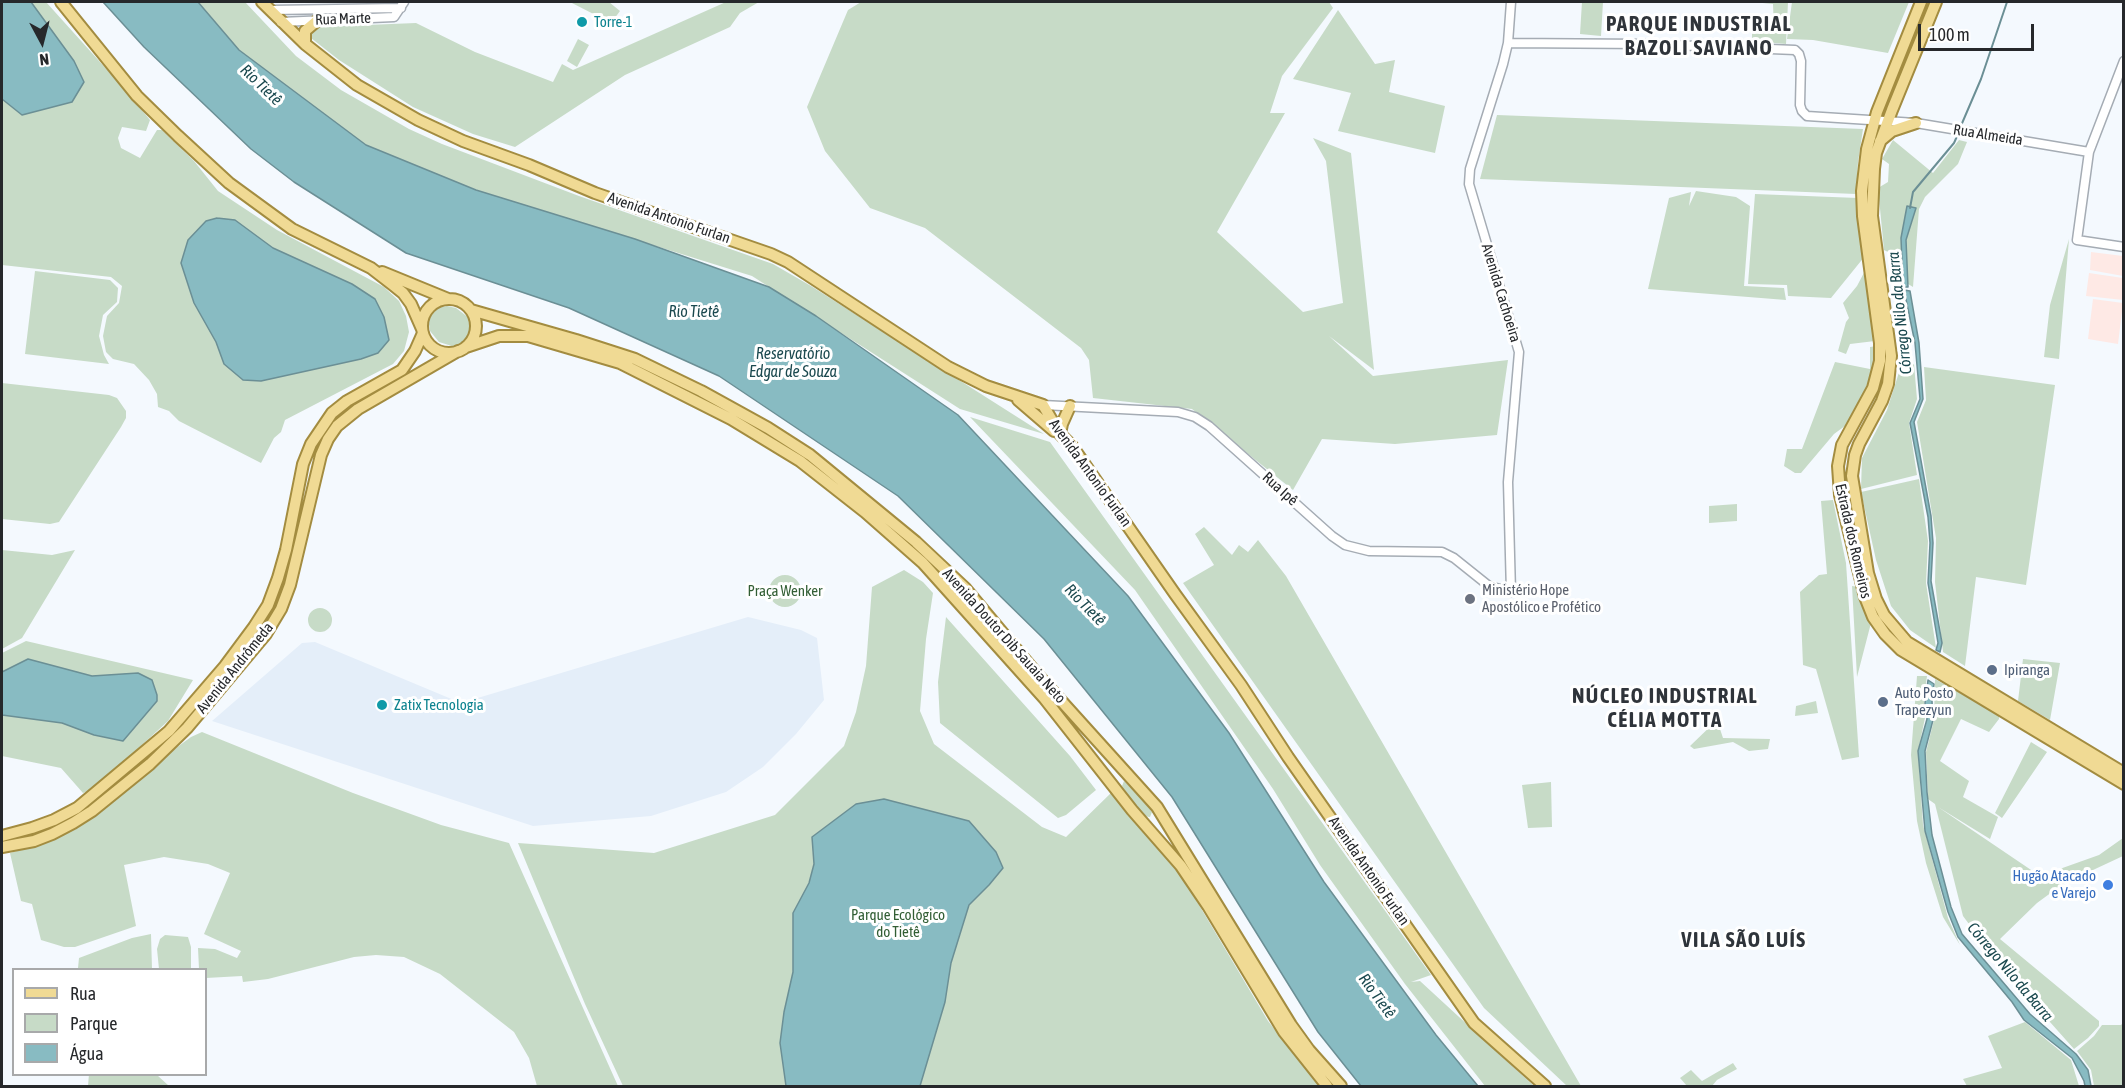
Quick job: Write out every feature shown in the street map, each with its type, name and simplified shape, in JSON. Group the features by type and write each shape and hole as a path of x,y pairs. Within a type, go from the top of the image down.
{"main road":[{"path":"61,2 137,96 229,183 292,229 371,268 448,299 457,300 471,310 476,326 475,334 462,349 447,353 436,350 428,343 411,304 403,293 371,268"},
{"name":"Avenida Antonio Furlan","path":"262,2 305,44 357,85 418,120 454,137 595,193 771,254 788,262 948,367 986,386 1043,405 1060,434 1072,446 1241,684 1288,757 1474,1023 1545,1086"},
{"name":"Estrada dos Romeiros","path":"1921,2 1875,121 1864,168 1862,207 1880,361 1874,388 1842,445 1838,462 1840,495 1865,597 1885,634 1901,650 2124,784"},
{"name":"Estrada dos Romeiros","path":"1936,2 1887,122 1874,169 1872,216 1888,326 1891,370 1882,401 1858,444 1852,476 1868,573 1876,599 1893,627 1907,642 2124,773"},
{"path":"305,44 305,31 318,20"},
{"path":"1887,88 1887,98 1892,110 1903,122"},
{"path":"1880,141 1892,131 1917,123"},
{"path":"423,331 426,312 440,301 448,299"},
{"name":"Avenida Doutor Dib Sauaia Neto","path":"471,310 635,359 720,401 810,455 909,536 965,588 1037,674 1157,807 1291,1025 1309,1050 1341,1086"},
{"name":"Avenida Andrômeda","path":"2,836 54,820 77,808 170,731 225,666 263,612 278,578 286,550 303,464 311,444 332,412 402,370 415,351 423,331"},
{"name":"Avenida Doutor Dib Sauaia Neto","path":"462,349 499,336 520,335 545,340 620,363 731,419 800,461 865,512 923,563 1044,698 1141,821 1161,842 1191,880 1296,1050 1327,1086"},
{"name":"Avenida Andrômeda","path":"2,847 34,841 52,834 92,811 143,770 187,728 266,634 281,609 293,574 321,455 337,426 358,409 462,349"},
{"path":"1013,396 1072,446"},
{"path":"1060,434 1070,406"},
{"path":"1842,445 1855,455"},
{"path":"1111,782 1117,773 1128,773"},
{"path":"1141,821 1152,817 1157,807"}],"street":[{"name":"Avenida Cachoeira","path":"1511,2 1508,43 1470,169 1469,184 1519,352 1508,482 1511,592"},
{"name":"Rua Marte","path":"271,10 403,5"},
{"name":"Rua Marte","path":"281,22 394,17 403,5"},
{"path":"299,21 300,10"},
{"name":"Rua Almeida","path":"1508,43 1647,44 1795,50 1801,60 1800,105 1807,116 1917,123 2089,152"},
{"path":"2124,61 2089,152 2077,240 2124,247"},
{"name":"Rua Ipê","path":"1043,405 1178,412 1195,417 1209,426 1345,545 1369,550 1442,552 1454,558 1489,586 1511,592"}],"shaded area":[{"path":"2091,252 2123,256 2123,276 2090,270"},
{"path":"2089,273 2123,278 2123,300 2086,296"},
{"path":"2093,299 2123,303 2118,344 2088,339"},
{"path":"748,617 801,630 817,638 824,700 796,734 763,767 726,792 651,816 533,826 212,721 302,643 315,642 461,703"}],"green space":[{"path":"2,2 46,2 150,120 146,131 122,127 118,138 121,148 140,158 157,130 162,130 194,161 218,191 277,230 384,287 399,301 406,316 409,332 404,351 393,364 285,420 281,432 274,438 261,463 179,421 169,411 158,407 157,394 149,380 134,364 113,359 106,352 103,336 107,316 119,303 122,286 111,277 2,265"},
{"path":"198,2 245,2 296,56 341,90 409,129 442,144 579,196 773,264 1044,434 960,409 752,276 476,190 366,145 239,50"},
{"path":"570,2 609,2 620,11 611,23"},
{"path":"726,2 759,2 740,13 730,27 625,75 515,147 473,134 413,107 339,60 310,35 310,32 318,27 416,23 475,52 553,82 562,64 573,70"},
{"path":"861,2 1329,2 1333,8 1282,76 1270,113 1285,113 1217,232 1303,312 1343,303 1326,161 1313,138 1351,153 1374,370 1329,336 1373,376 1508,360 1497,435 1395,444 1322,439 1293,490 1192,409 1093,398 1089,360 1081,348 925,228 870,208 825,151 807,107 848,10"},
{"path":"1582,2 1603,2 1601,36 1580,34"},
{"path":"1752,2 1788,2 1786,44 1752,41 1752,33 1774,32 1773,4"},
{"path":"1792,2 1909,2 1888,53 1813,40 1787,39"},
{"path":"1338,10 1375,64 1395,60 1389,92 1445,106 1435,153 1338,131 1351,93 1293,79"},
{"path":"578,39 589,45 577,67 567,61"},
{"path":"1497,115 1863,129 1856,194 1480,179"},
{"path":"1893,140 1933,173 1959,140 1967,142 1958,164 1925,197 1919,209 1913,287 1900,279 1894,270 1892,254 1884,250 1878,188 1888,182 1889,164 1882,159"},
{"path":"1696,191 1736,197 1750,206 1744,286 1784,288 1786,300 1648,289 1669,198 1691,192 1689,206"},
{"path":"1755,194 1858,198 1865,256 1831,298 1788,296 1787,285 1748,284"},
{"path":"2069,239 2059,359 2044,357 2050,305"},
{"path":"1867,267 1875,341 1850,344 1846,354 1838,351 1849,318 1843,303 1857,286"},
{"path":"35,271 110,280 118,288 117,302 103,315 99,336 109,364 25,354"},
{"path":"439,307 456,308 469,318 469,333 466,342 455,347 439,342 430,331 428,319"},
{"path":"1877,346 1872,385 1853,420 1834,434 1801,473 1795,473 1784,466 1787,449 1802,449 1835,362 1870,369 1870,347"},
{"path":"1902,363 1914,364 1917,399 1909,423 1917,475 1861,489 1862,458 1887,410"},
{"path":"1924,367 2055,385 2026,585 1976,577 1965,666 1943,652 1935,582 1936,538 1917,422 1926,400"},
{"path":"2,383 109,395 117,398 126,411 126,418 121,427 59,522 50,524 2,519"},
{"path":"970,417 1050,442 1431,975 1411,982 1420,981 1534,1086 1485,1086 1405,984 1320,865 1273,789 1135,590"},
{"path":"1919,479 1928,541 1926,583 1936,648 1910,630 1891,606 1876,560 1861,492"},
{"path":"1833,500 1846,563 1859,757 1842,760 1816,669 1803,665 1800,592 1819,575 1827,574 1821,501"},
{"path":"1737,504 1737,521 1709,523 1709,506"},
{"path":"1204,527 1232,555 1239,545 1248,552 1258,540 1286,576 1581,1086 1567,1086 1484,1008 1183,583 1214,565 1195,534"},
{"path":"2,550 52,555 75,550 22,638 2,649"},
{"name":"Parque Ecológico do Tietê","path":"904,570 923,582 933,593 926,639 920,711 934,744 1042,827 1066,837 1113,791 1177,868 1268,1021 1320,1086 623,1086 585,1004 518,843 654,853 775,815 844,746 856,712 866,666 872,587"},
{"name":"Praça Wenker","path":"785,575 797,579 801,591 797,603 785,607 773,603 769,591 773,579"},
{"path":"1852,586 1859,587 1871,623 1857,677"},
{"path":"320,608 329,611 332,620 329,629 320,632 311,629 308,620 311,611"},
{"path":"946,617 1070,756 1096,790 1066,815 1058,818 940,723 938,682"},
{"path":"26,641 193,680 168,721 94,789 83,793 61,768 2,756 2,653"},
{"path":"2023,659 2060,663 2050,720 2018,701"},
{"path":"1917,676 1927,676 1924,698 1925,718 1918,751 1923,825 1948,918 1960,945 1943,917 1926,863 1917,821 1911,755"},
{"path":"1935,679 1999,715 1999,719 1989,732 1961,719 1940,761 1969,781 1963,797 1998,817 1990,839 1938,807 2040,876 2099,855 2123,838 2123,856 2063,884 2037,903 2000,939 2099,1021 2099,1026 2074,1049 2001,967 1963,916 1935,804 1928,799 1926,752 1934,720"},
{"path":"1816,701 1818,713 1795,716 1796,706"},
{"path":"1717,720 1723,738 1770,739 1768,749 1749,751 1733,742 1694,749 1690,746"},
{"path":"202,732 353,793 441,825 509,843 618,1086 537,1086 529,1058 514,1032 440,974 404,957 376,955 354,957 268,979 243,982 242,976 207,978 207,968 199,968 198,948 215,949 237,958 241,951 204,934 230,873 208,864 164,857 124,865 136,926 75,947 64,947 41,940 32,904 21,901 10,853 37,845 77,824 138,782 191,737"},
{"path":"2031,742 2047,752 2002,818 1995,813"},
{"path":"1124,781 1147,805 1152,812 1150,817 1143,816 1122,786"},
{"path":"1551,782 1552,827 1528,828 1522,785"},
{"path":"151,934 152,968 78,968 79,958 132,938"},
{"path":"165,935 188,937 191,947 191,968 159,968 157,949 160,939"},
{"path":"2025,1022 2071,1060 2079,1086 1967,1086 1963,1079 2002,1068 1988,1036"},
{"path":"2123,1023 2123,1086 2094,1086 2091,1070 2077,1051 2094,1036 2102,1025 2121,1025"},
{"path":"1733,1063 1737,1069 1717,1080 1712,1086 1687,1086 1680,1078 1691,1070 1702,1081"},
{"path":"89,1076 158,1076 169,1086 88,1086"}],"water":[{"path":"2,2 31,2 74,61 84,82 72,102 22,115 2,99"},
{"name":"Reservatório Edgar de Souza","path":"103,2 198,2 239,50 366,145 476,190 635,239 769,287 816,316 958,415 1128,596 1229,733 1324,882 1436,1035 1478,1086 1361,1086 1318,1032 1172,797 1044,639 898,496 719,376 569,308 406,253 294,182 251,149 144,47"},
{"path":"1907,206 1916,208 1906,240 1908,287 1903,287 1901,238"},
{"path":"217,218 235,220 273,248 352,284 375,299 384,317 389,340 378,353 361,359 261,381 243,380 224,364 216,342 194,303 181,263 188,240 206,221"},
{"path":"1904,290 1910,291 1919,343 1923,399 1914,422 1931,516 1933,543 1931,581 1942,643 1940,652 1936,650 1938,643 1928,583 1930,543 1928,517 1910,423 1920,399 1915,343"},
{"path":"28,659 92,676 138,673 152,680 157,701 123,741 94,735 62,723 2,715 2,672"},
{"path":"1928,680 1934,684 1933,720 1925,751 1927,792 1932,835 1951,907 1962,934 2030,1014 2076,1054 2088,1070 2091,1086 2085,1086 2072,1058 2024,1020 2012,1002 1958,937 1948,912 1925,831 1918,751 1927,719 1925,703"},
{"path":"884,799 969,821 996,852 1003,868 969,905 951,963 945,1002 920,1086 786,1086 780,1043 793,972 793,913 809,883 814,864 812,837 856,804"}],"waterway":[{"name":"Córrego Nilo da Barra","path":"1960,128 1981,79 2007,2"},
{"name":"Córrego Nilo da Barra","path":"1910,208 1913,192 1954,143 1958,134"}],"place":[{"name":"Torre-1","path":"582,22"},
{"name":"Ministério Hope Apostólico e Profético","path":"1470,599"},
{"name":"Ipiranga","path":"1992,670"},
{"name":"Auto Posto Trapezyun","path":"1883,702"},
{"name":"Zatix Tecnologia","path":"382,705"},
{"name":"Hugão Atacado e Varejo","path":"2108,885"}],"district":[{"name":"PARQUE INDUSTRIAL BAZOLI SAVIANO","path":"1699,36"},
{"name":"NÚCLEO INDUSTRIAL CÉLIA MOTTA","path":"1665,708"},
{"name":"VILA SÃO LUÍS","path":"1744,940"}],"water label":[{"name":"Rio Tietê","path":"261,85"},
{"name":"Rio Tietê","path":"694,312"},
{"name":"Rio Tietê","path":"1085,605"},
{"name":"Rio Tietê","path":"1377,996"}]}
